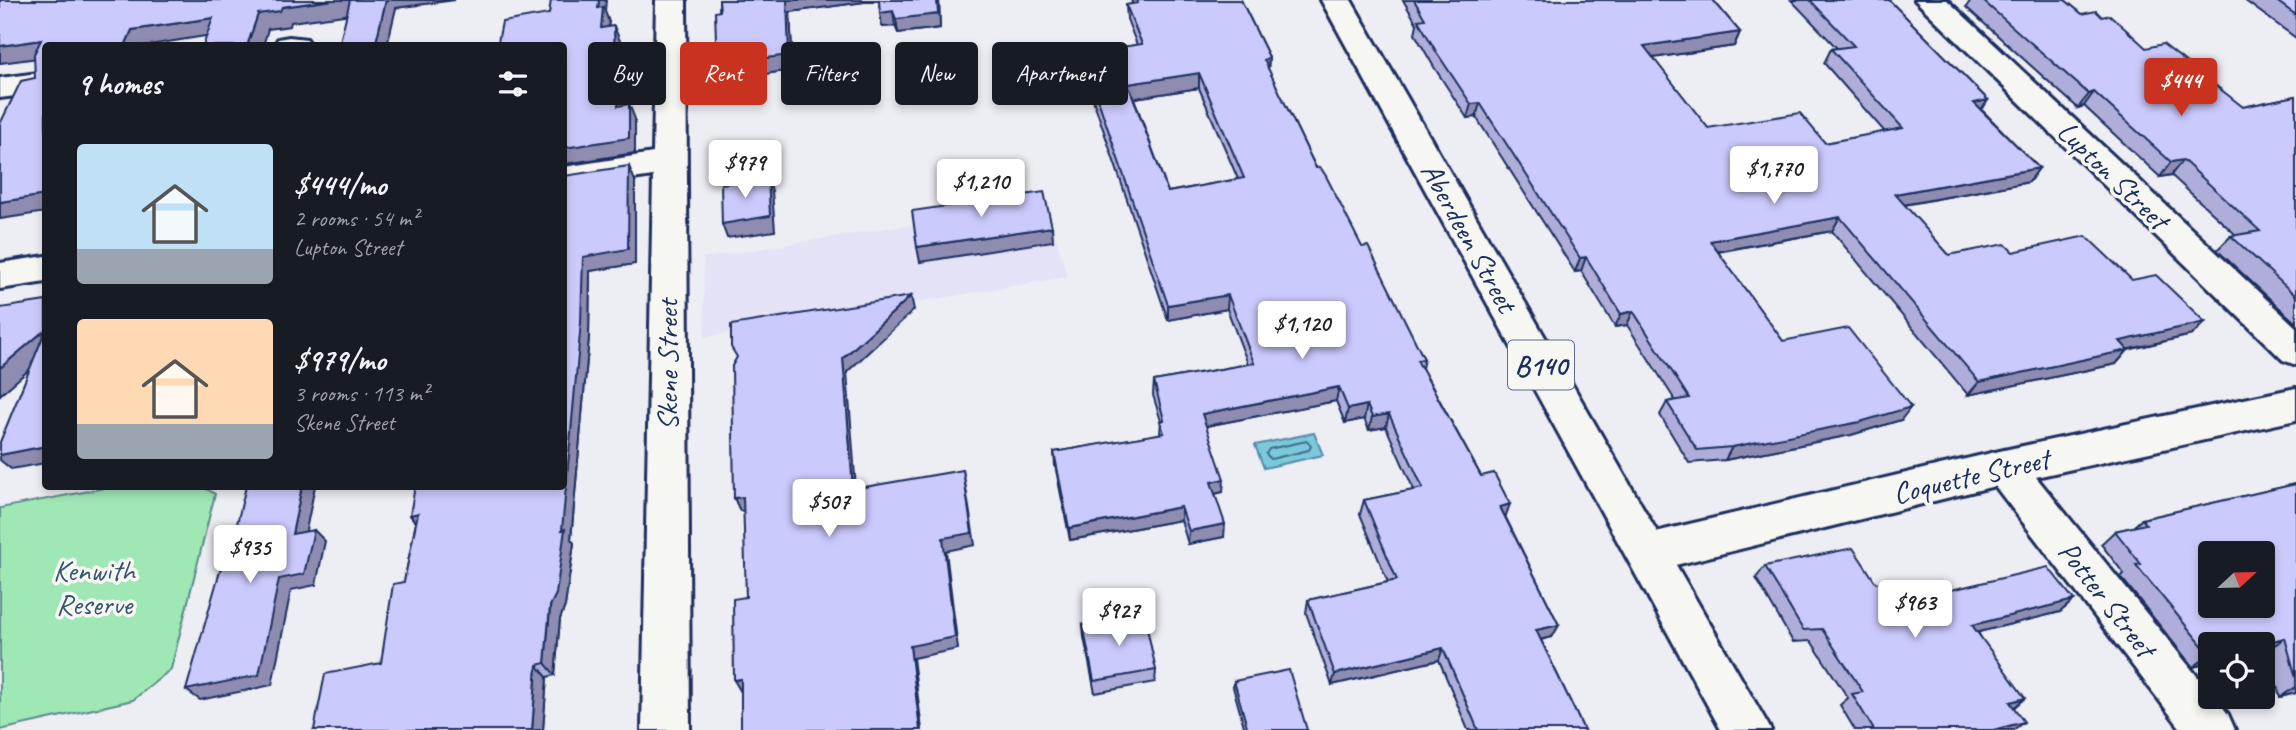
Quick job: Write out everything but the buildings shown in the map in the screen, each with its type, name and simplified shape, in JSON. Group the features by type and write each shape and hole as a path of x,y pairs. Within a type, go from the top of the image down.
{"street":[{"name":"Skene Street","path":"666,730 671,0"},
{"name":"Aberdeen Street","path":"1336,0 1747,730"},
{"name":"Lupton Street","path":"1930,0 2296,350"},
{"path":"0,88 42,83"},
{"path":"567,178 669,162"},
{"path":"0,276 42,270"},
{"name":"Coquette Street","path":"1647,553 2004,467 2293,409"},
{"name":"Potter Street","path":"2004,467 2211,730"}],"shaded area":[{"path":"1046,203 1067,277 705,337 703,258"}],"green space":[{"name":"Kenwith Reserve","path":"94,490 208,490 215,494 171,669 133,700 0,730 0,508"}],"water":[{"path":"1314,433 1323,455 1264,468 1255,445"}]}
